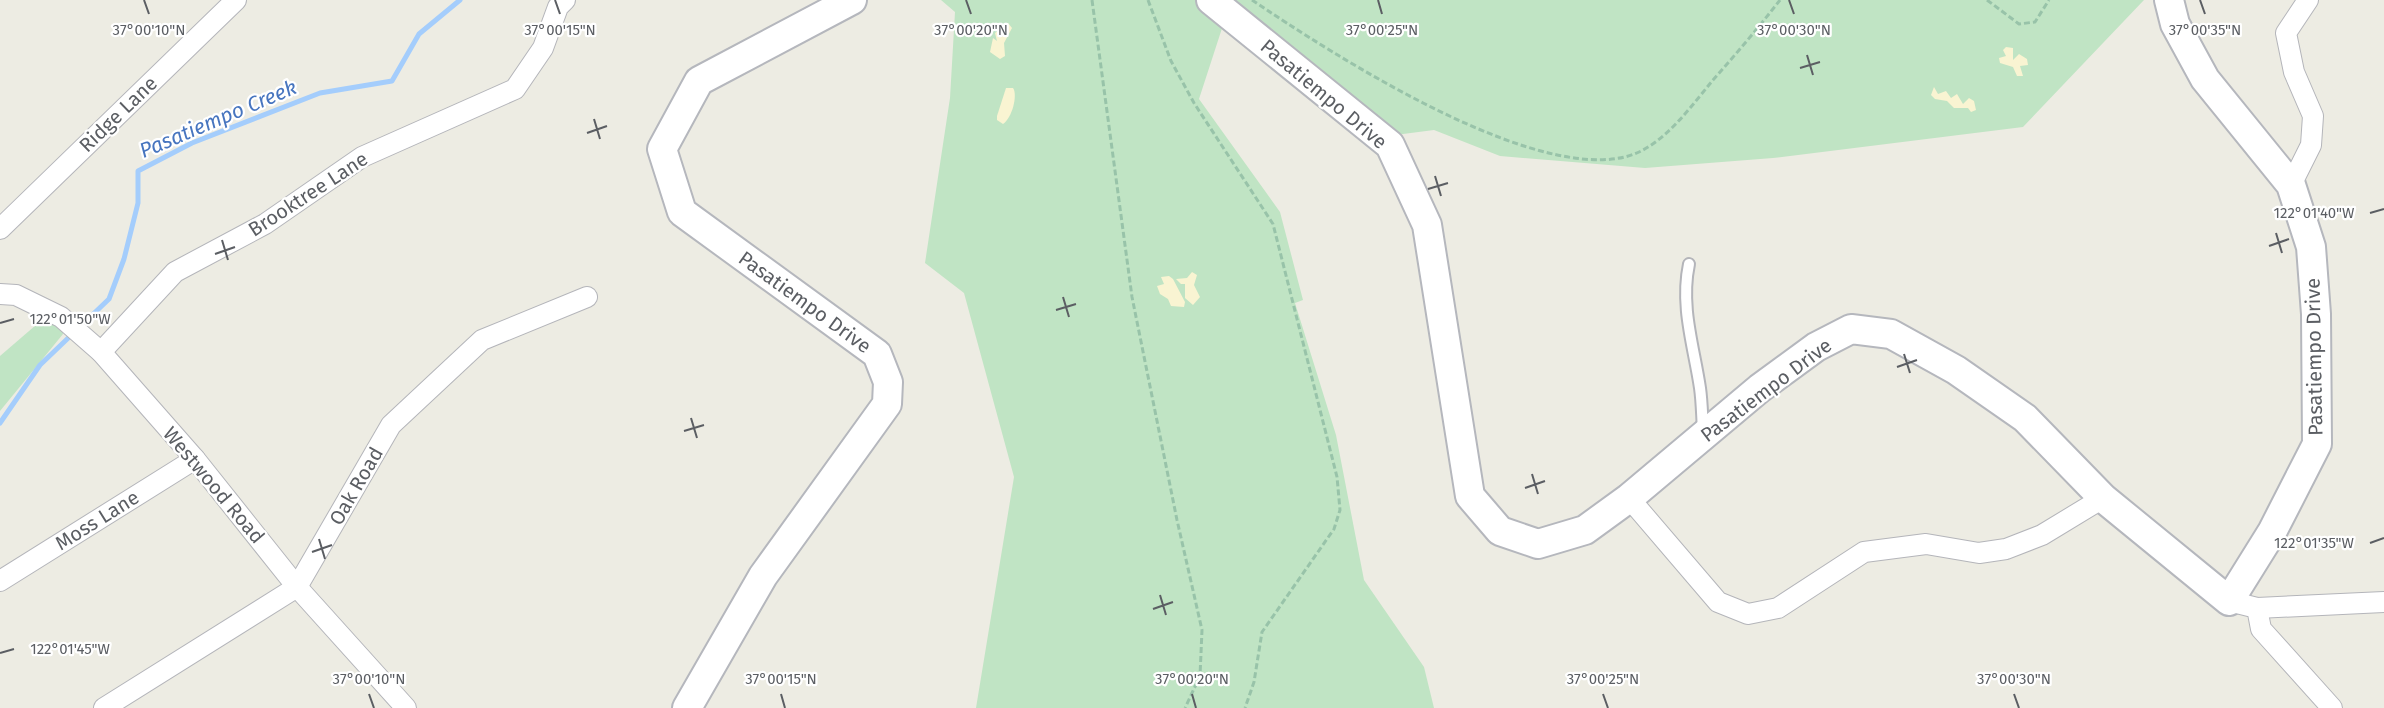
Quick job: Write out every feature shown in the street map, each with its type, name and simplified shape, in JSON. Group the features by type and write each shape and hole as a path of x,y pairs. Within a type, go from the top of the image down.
{"street":[{"name":"Ridge Lane","path":"0,229 236,0"},
{"name":"Brooktree Lane","path":"94,346 175,272 265,224 362,157 515,89 543,48 558,7 565,0"},
{"name":"Pasatiempo Drive","path":"687,708 763,576 887,404 888,382 877,354 682,212 662,149 699,81 852,0"},
{"name":"Pasatiempo Drive","path":"1211,0 1390,145 1427,225 1470,496 1500,531 1538,544 1585,530 1629,498 1816,346 1851,329 1892,334 1956,370 2025,418 2103,498 2229,601 2272,532 2317,444 2316,314 2311,247 2290,185 2205,79 2175,24 2169,0"},
{"path":"2290,185 2311,145 2313,116 2294,72 2286,33 2308,0"},
{"name":"Westwood Road","path":"0,294 15,295 61,317 94,346 195,459 297,587 406,708"},
{"name":"Oak Road","path":"104,708 297,587 391,425 482,340 587,297"},
{"name":"Moss Lane","path":"0,581 195,459"},
{"path":"1629,498 1718,602 1748,614 1778,608 1864,552 1926,544 1979,553 2006,549 2042,535 2103,498"},
{"path":"2229,601 2257,608 2384,602"},
{"path":"2257,608 2261,629 2332,708"}],"lane":[{"path":"1689,264 1685,285 1690,339 1700,389 1703,436"}],"path":[{"path":"1092,0 1132,297 1177,520 1202,630 1200,676 1185,708"},
{"path":"1148,0 1171,61 1194,103 1273,224 1337,477 1340,510 1334,529 1262,632 1254,682 1245,708"},
{"path":"1251,0 1367,73 1448,114 1525,148 1573,159 1612,159 1643,150 1674,124 1780,0"},
{"path":"1988,0 2019,24 2035,22 2049,0"}],"green space":[{"path":"941,0 2144,0 2023,127 1773,158 1645,168 1500,156 1434,130 1372,138 1226,16 1199,99 1280,212 1303,300 1295,303 1336,435 1364,580 1424,667 1434,708 976,708 1014,477 964,293 925,263 950,98 955,12"},
{"path":"61,317 63,334 0,411 0,356 43,319"}],"sand":[{"path":"1008,23 1012,28 1004,43 1005,56 1000,59 990,52 993,38 997,41 995,33"},
{"path":"2006,47 2013,48 2013,60 2019,54 2027,59 2028,65 2020,66 2023,76 2017,76 2013,67 2000,63 1999,58 2006,56 2003,50"},
{"path":"1934,87 1938,94 1946,91 1951,98 1957,94 1963,104 1969,98 1974,101 1976,110 1971,112 1968,108 1954,108 1947,101 1935,99 1931,95"},
{"path":"1006,88 1013,88 1014,101 1009,117 1003,124 997,120 997,116"},
{"path":"1192,272 1197,275 1194,285 1200,297 1193,305 1185,298 1185,284 1181,284 1176,279 1187,278"},
{"path":"1169,276 1173,279 1185,302 1184,307 1171,306 1168,299 1160,294 1157,286 1164,284 1161,277"}],"waterway":[{"name":"Pasatiempo Creek","path":"0,423 40,365 109,299 124,259 138,203 138,171 192,143 320,93 392,81 419,34 460,0"}]}
